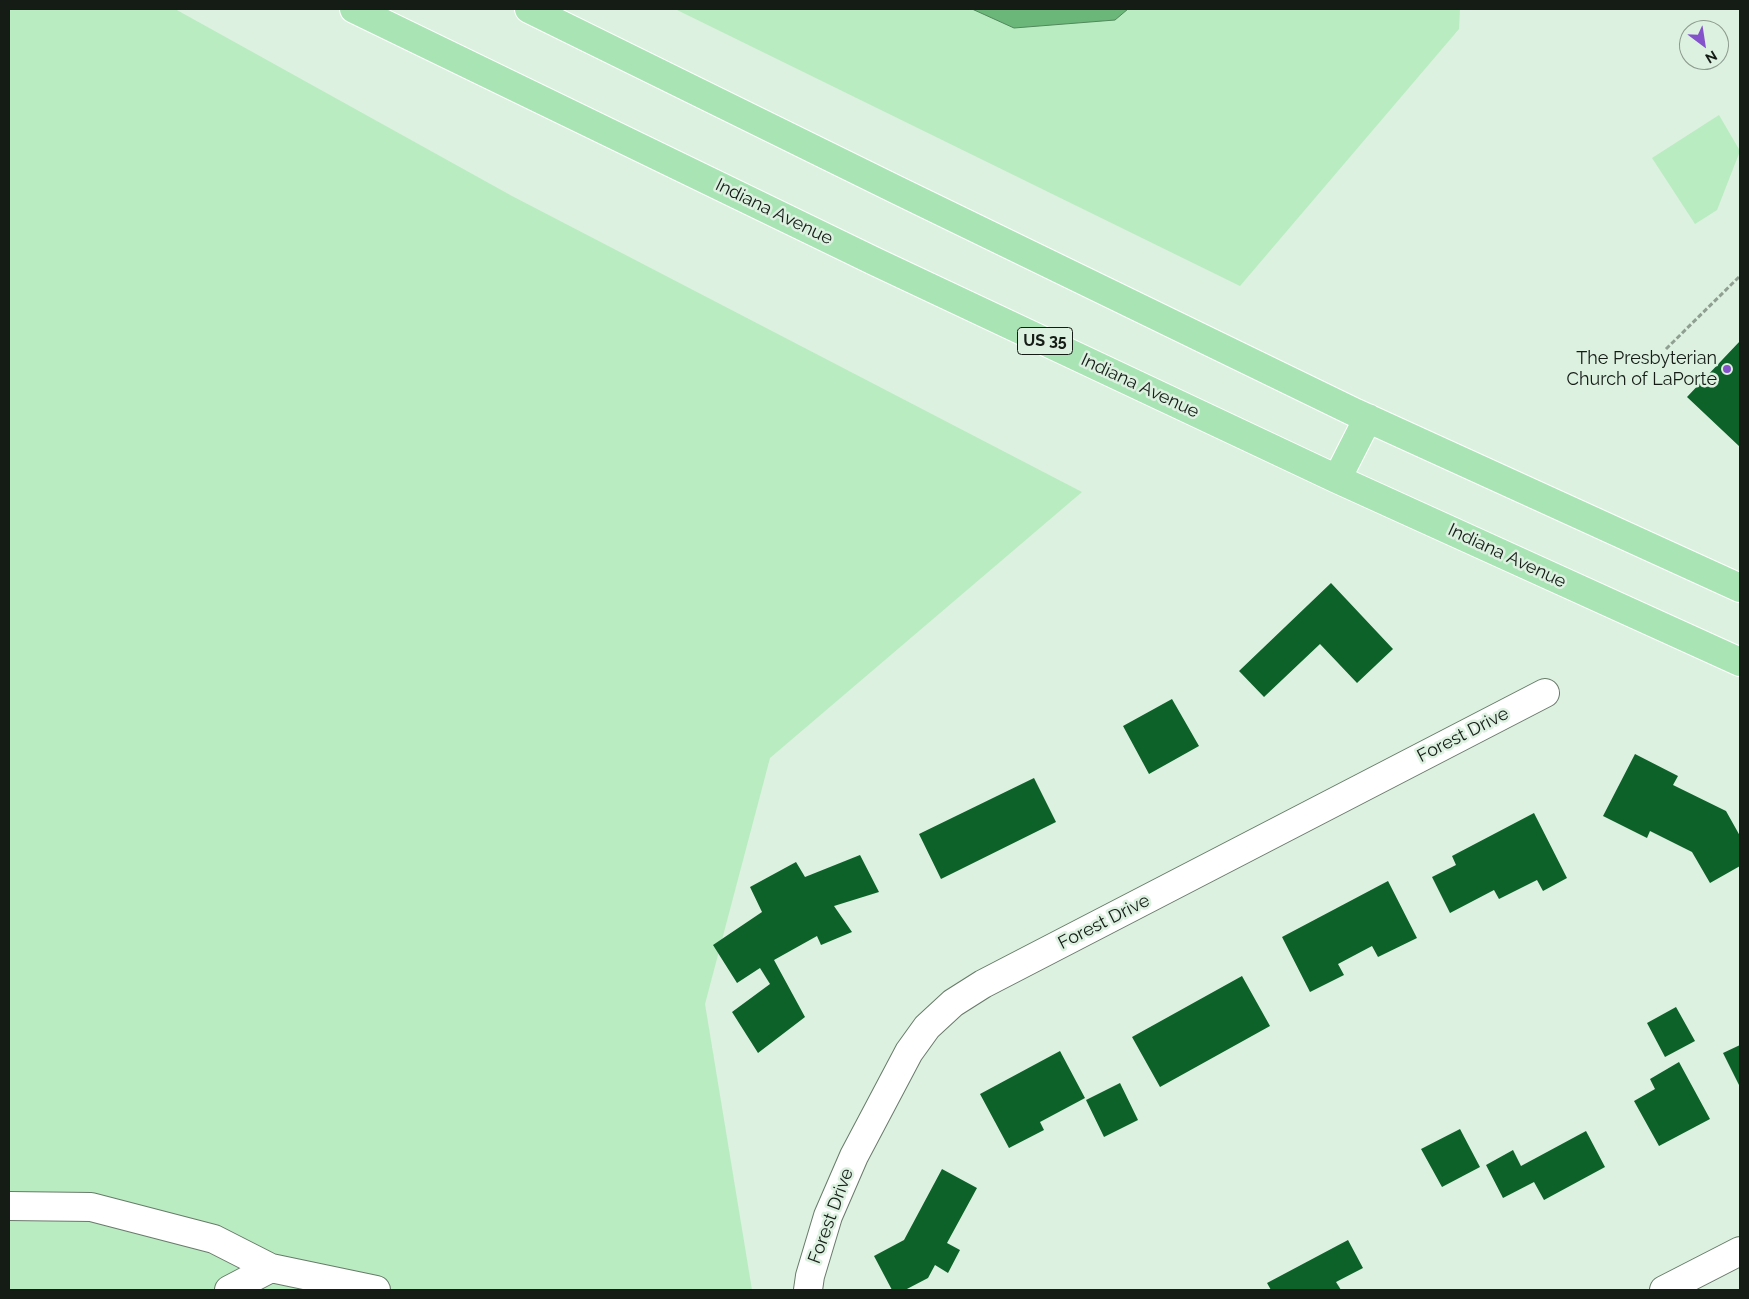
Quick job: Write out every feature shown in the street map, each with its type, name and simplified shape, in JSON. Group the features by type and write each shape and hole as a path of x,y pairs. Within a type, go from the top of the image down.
{"main road":[{"name":"Indiana Avenue","path":"354,9 876,262 1337,479 1740,662"},
{"path":"529,9 1368,418 1740,588"},
{"path":"1337,479 1368,418"}],"street":[{"name":"Forest Drive","path":"808,1290 810,1276 828,1216 854,1156 909,1052 928,1027 953,1003 983,984 1546,692"},
{"path":"9,1206 91,1207 214,1239 271,1268 376,1290"},
{"path":"1664,1290 1740,1252"},
{"path":"229,1290 271,1268"}],"path":[{"path":"1666,349 1740,276"}],"shaded area":[{"path":"9,9 175,9 512,196 1082,492 770,758 705,1004 752,1290 9,1290"},
{"path":"675,9 1460,9 1459,29 1240,286"},
{"path":"972,9 1128,9 1115,20 1014,28"},
{"path":"1719,115 1740,151 1717,210 1695,224 1652,158"}],"building":[{"name":"The Presbyterian Church of LaPorte","path":"1740,341 1740,447 1687,397"},
{"path":"1331,583 1393,649 1357,683 1320,644 1264,697 1239,671"},
{"path":"1172,699 1199,746 1149,774 1123,726"},
{"path":"1635,754 1678,776 1673,785 1726,811 1740,836 1740,866 1710,883 1692,852 1650,831 1647,838 1603,816"},
{"path":"1034,778 1056,822 941,879 919,834"},
{"path":"1534,813 1567,878 1543,891 1537,880 1499,899 1494,890 1450,913 1432,877 1456,865 1452,856"},
{"path":"860,855 879,892 834,906 852,932 821,945 817,936 774,960 805,1017 758,1053 732,1012 770,984 760,968 737,983 713,945 762,912 750,887 796,862 805,877"},
{"path":"1388,881 1417,938 1378,957 1372,946 1338,964 1344,975 1310,992 1282,937"},
{"path":"1242,976 1270,1026 1160,1087 1132,1037"},
{"path":"1676,1007 1695,1041 1665,1057 1647,1023"},
{"path":"1740,1045 1740,1087 1723,1053"},
{"path":"1060,1051 1085,1098 1040,1122 1044,1130 1009,1148 980,1094"},
{"path":"1679,1062 1710,1119 1659,1146 1634,1101 1655,1089 1650,1079"},
{"path":"1120,1083 1138,1120 1104,1137 1086,1100"},
{"path":"1460,1129 1480,1167 1442,1187 1421,1149"},
{"path":"1586,1131 1605,1167 1544,1200 1534,1182 1503,1198 1486,1165 1513,1150 1521,1166"},
{"path":"942,1169 977,1188 947,1243 960,1250 948,1273 935,1265 928,1278 905,1290 892,1290 874,1256 904,1240"},
{"path":"1348,1240 1363,1268 1336,1282 1341,1290 1271,1290 1267,1283"}],"place":[{"name":"The Presbyterian Church of LaPorte","path":"1727,369"}]}
